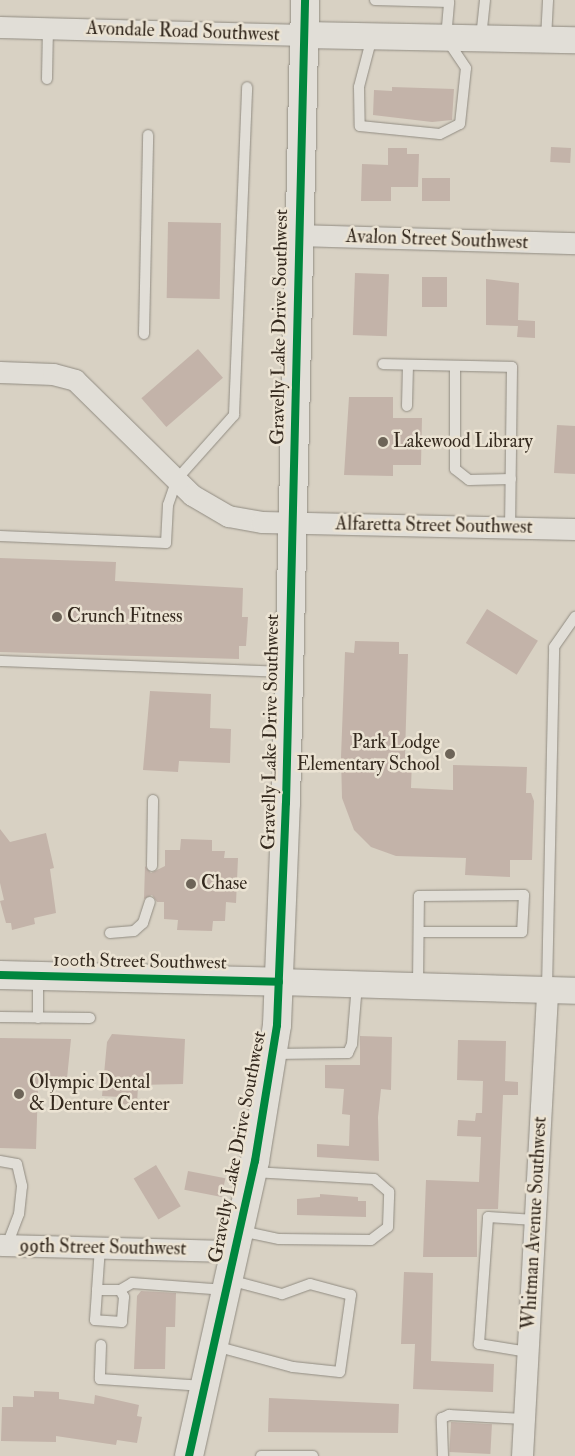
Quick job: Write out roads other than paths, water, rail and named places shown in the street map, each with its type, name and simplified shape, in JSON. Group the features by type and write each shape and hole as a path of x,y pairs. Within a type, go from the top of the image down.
{"main road":[{"name":"Gravelly Lake Drive Southwest","path":"189,1456 253,1172 273,1054 279,982 305,0"},
{"name":"100th Street Southwest","path":"0,975 279,982"}],"street":[{"name":"Avondale Road Southwest","path":"0,27 575,40"},
{"name":"Avalon Street Southwest","path":"299,235 575,243"},
{"name":"Alfaretta Street Southwest","path":"0,372 52,374 75,380 201,502 228,516 292,523 575,528"},
{"name":"100th Street Southwest","path":"279,982 575,991"},
{"name":"Whitman Avenue Southwest","path":"522,1456 547,990"},
{"name":"99th Street Southwest","path":"4,1245 100,1248 238,1241"}],"lane":[{"path":"373,36 359,86 360,126 440,134 460,124 466,68 446,38 449,1 375,0"},
{"path":"481,38 485,0"},
{"path":"546,40 548,0"},
{"path":"47,79 48,28"},
{"path":"0,536 166,543 168,505 177,479 234,415 240,338 247,87"},
{"path":"144,334 148,135"},
{"path":"383,364 512,366 510,527"},
{"path":"407,406 408,365"},
{"path":"455,366 455,469 469,480 511,480"},
{"path":"547,990 554,647 575,617"},
{"path":"0,661 288,672"},
{"path":"152,866 154,800"},
{"path":"418,986 419,896 524,895 522,932 419,932"},
{"path":"110,933 134,931 143,923 150,902"},
{"path":"38,976 38,1018"},
{"path":"273,1054 348,1053 352,1044 357,984"},
{"path":"0,1017 90,1018"},
{"path":"0,1161 17,1164 22,1186 19,1214 4,1245"},
{"path":"238,1241 279,1239 371,1240 388,1227 389,1192 374,1179 253,1172"},
{"path":"528,1352 479,1344 488,1217 535,1220"},
{"path":"100,1248 94,1320 122,1322 124,1298 120,1290"},
{"path":"97,1290 120,1290 132,1283 228,1285 282,1294 310,1284 351,1295 340,1372 293,1367 214,1346"},
{"path":"101,1345 100,1379 205,1386"},
{"path":"443,1456 442,1418 449,1415 524,1419"},
{"path":"261,1456 313,1456"}],"place":[{"name":"Lakewood Library","path":"383,442"},
{"name":"Crunch Fitness","path":"57,617"},
{"name":"Park Lodge Elementary School","path":"450,754"},
{"name":"Chase","path":"191,884"},
{"name":"Olympic Dental & Denture Center","path":"19,1094"}]}
